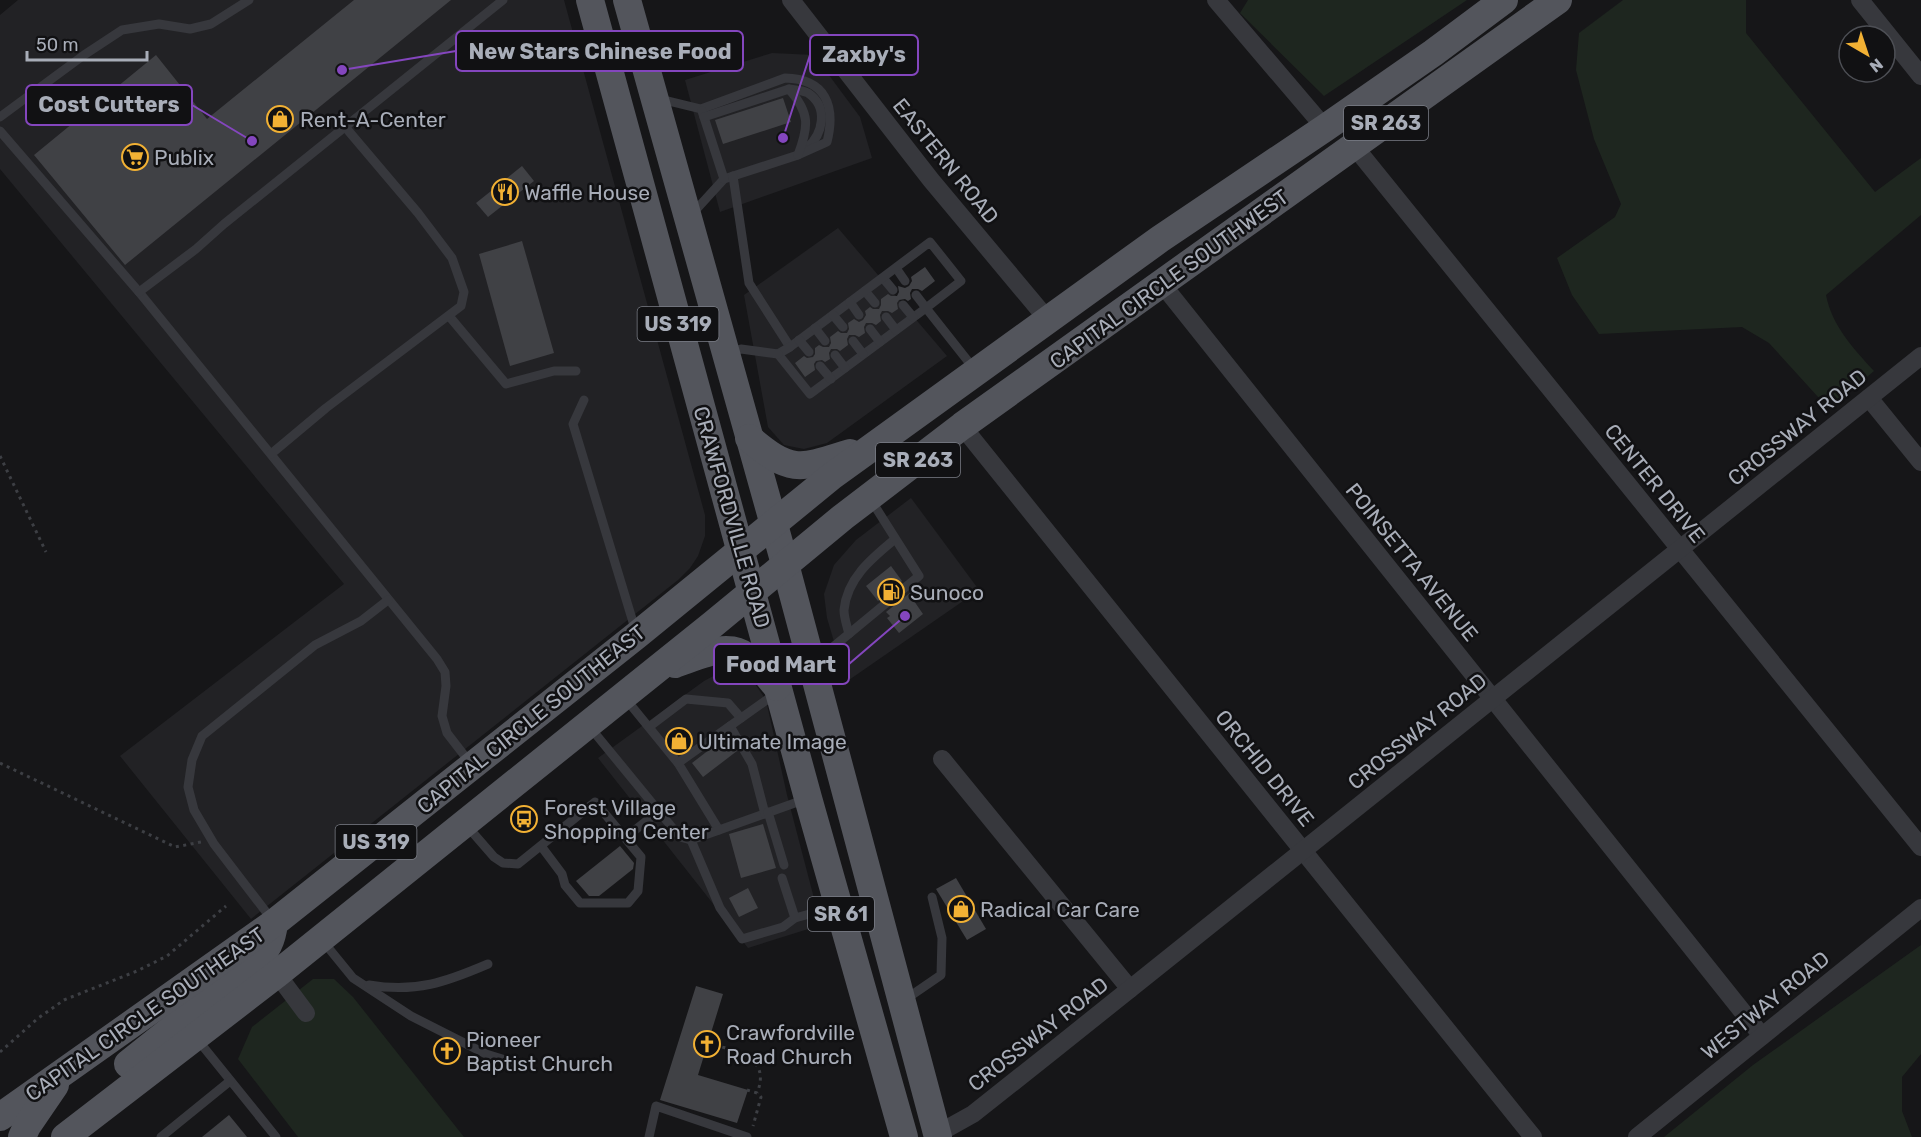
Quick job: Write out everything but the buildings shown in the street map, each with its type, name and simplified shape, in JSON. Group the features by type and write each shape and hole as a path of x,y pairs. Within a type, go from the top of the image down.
{"main road":[{"name":"CRAWFORDVILLE ROAD","path":"590,0 808,798 904,1137"},
{"name":"CRAWFORDVILLE ROAD","path":"627,0 774,522 938,1135"},
{"name":"CAPITAL CIRCLE SOUTHWEST","path":"740,550 802,499 1160,238 1326,128 1504,0"},
{"name":"CAPITAL CIRCLE SOUTHWEST","path":"785,564 962,426 1558,0"},
{"path":"749,438 776,459 799,466 814,465 875,445"},
{"name":"CAPITAL CIRCLE SOUTHEAST","path":"0,1117 66,1068 274,923 740,550"},
{"name":"CAPITAL CIRCLE SOUTHEAST","path":"71,1132 277,974 785,564"},
{"path":"653,671 713,650 733,651 753,660 780,691"},
{"path":"320,939 323,913 330,897 368,865 378,841"},
{"path":"71,1132 113,1076 265,952 272,936 274,923"},
{"path":"22,1137 66,1068"}],"street":[{"name":"EASTERN ROAD","path":"791,0 931,180 1047,320"},
{"path":"1216,0 1326,128"},
{"path":"1860,0 1921,76"},
{"name":"CENTER DRIVE","path":"1354,146 1921,847"},
{"name":"POINSETTA AVENUE","path":"1162,284 1762,1036"},
{"name":"CROSSWAY ROAD","path":"938,1135 973,1114 1921,356"},
{"path":"1869,398 1921,462"},
{"name":"ORCHID DRIVE","path":"962,426 1533,1137"},
{"path":"942,759 1130,989"},
{"name":"WESTWAY ROAD","path":"1637,1137 1921,908"},
{"path":"277,974 306,1013"}],"lane":[{"path":"0,117 122,30 159,24 190,29 212,24 249,0"},
{"path":"139,292 196,249 503,0"},
{"path":"688,218 729,178 798,155 827,142 832,124 829,103 823,94 800,78 786,78 702,113"},
{"path":"655,98 702,113 789,89 807,92 822,111 821,127 814,142 798,155"},
{"path":"789,89 798,99 806,122 806,133 798,155"},
{"path":"702,113 729,178 749,283 790,347"},
{"path":"271,454 356,385 461,306 464,292 453,258 346,128"},
{"path":"0,131 139,292 437,658 444,672 446,686 442,716 447,733 473,766"},
{"path":"726,352 741,349 778,354 930,242 961,281 810,394 778,354"},
{"path":"896,268 905,281"},
{"path":"883,278 893,290"},
{"path":"865,291 875,303"},
{"path":"916,296 976,371"},
{"path":"850,302 859,315"},
{"path":"903,305 913,317"},
{"path":"833,315 843,327"},
{"path":"449,316 506,384 554,371 576,371"},
{"path":"886,318 896,330"},
{"path":"815,328 825,341"},
{"path":"870,329 880,342"},
{"path":"800,340 809,352"},
{"path":"854,341 863,354"},
{"path":"835,354 845,368"},
{"path":"820,366 831,379"},
{"path":"584,400 573,424 637,634"},
{"path":"812,664 919,576 869,497"},
{"path":"849,634 844,612 850,587 866,562 895,538"},
{"path":"274,923 211,840 194,810 188,787 192,760 202,736 315,645 361,621 388,600"},
{"path":"678,763 780,691"},
{"path":"623,695 678,763 719,830"},
{"path":"649,728 686,699 728,703 741,718"},
{"path":"587,724 680,837 691,840 808,798"},
{"path":"730,726 752,764 784,865"},
{"path":"464,822 494,857 503,863 518,864 595,802 641,857 638,891 628,903 580,903 565,885 562,874 541,846"},
{"path":"625,838 659,811"},
{"path":"691,840 720,908 742,939 783,927 795,918 839,906"},
{"path":"782,878 795,918"},
{"path":"902,1002 941,975 942,938 932,897"},
{"path":"320,939 353,978 411,1016 486,1054 522,1065"},
{"path":"363,984 387,988 419,987 447,981 489,964"},
{"path":"195,1037 276,1137"},
{"path":"161,1137 230,1081"},
{"path":"649,1137 656,1106 749,1133"}],"path":[{"path":"0,456 46,552"},
{"path":"0,763 175,847 211,840"},
{"path":"0,1052 37,1019 64,1000 137,971 167,956 226,906"},
{"path":"708,1043 748,1056 755,1062 761,1076 761,1084 757,1093"},
{"path":"747,1090 761,1097 749,1133"}],"shaded area":[{"path":"18,0 564,0 705,515 705,536 698,556 678,580 251,919 120,756 344,584 0,169 0,15"},
{"path":"1248,0 1467,0 1324,96 1240,13"},
{"path":"1623,0 1746,0 1746,33 1875,192 1921,158 1921,215 1826,295 1838,327 1874,371 1829,409 1769,343 1742,327 1599,334 1572,295 1557,258 1615,217 1621,204 1594,139 1576,70 1579,33"},
{"path":"772,53 814,55 860,117 872,158 720,212 685,80"},
{"path":"838,228 947,356 827,443 804,449 784,445 768,427 744,295"},
{"path":"911,498 979,590 846,682 827,618 824,594 834,565 856,540"},
{"path":"738,663 742,665 766,700 787,795 821,925 748,948 598,758 704,681"},
{"path":"1921,945 1921,1054 1902,1077 1902,1111 1912,1137 1664,1137 1753,1065"},
{"path":"313,979 334,979 353,997 464,1137 298,1137 238,1059 252,1027"}],"place":[{"name":"New Stars Chinese Food","path":"342,70"},
{"name":"Rent-A-Center","path":"280,119"},
{"name":"Zaxby's","path":"783,138"},
{"name":"Cost Cutters","path":"252,141"},
{"name":"Publix","path":"135,157"},
{"name":"Waffle House","path":"505,192"},
{"name":"Sunoco","path":"891,592"},
{"name":"Food Mart","path":"905,616"},
{"name":"Ultimate Image","path":"679,741"},
{"name":"Forest Village Shopping Center","path":"524,819"},
{"name":"Radical Car Care","path":"961,909"},
{"name":"Crawfordville Road Church","path":"707,1044"},
{"name":"Pioneer Baptist Church","path":"447,1051"}]}
